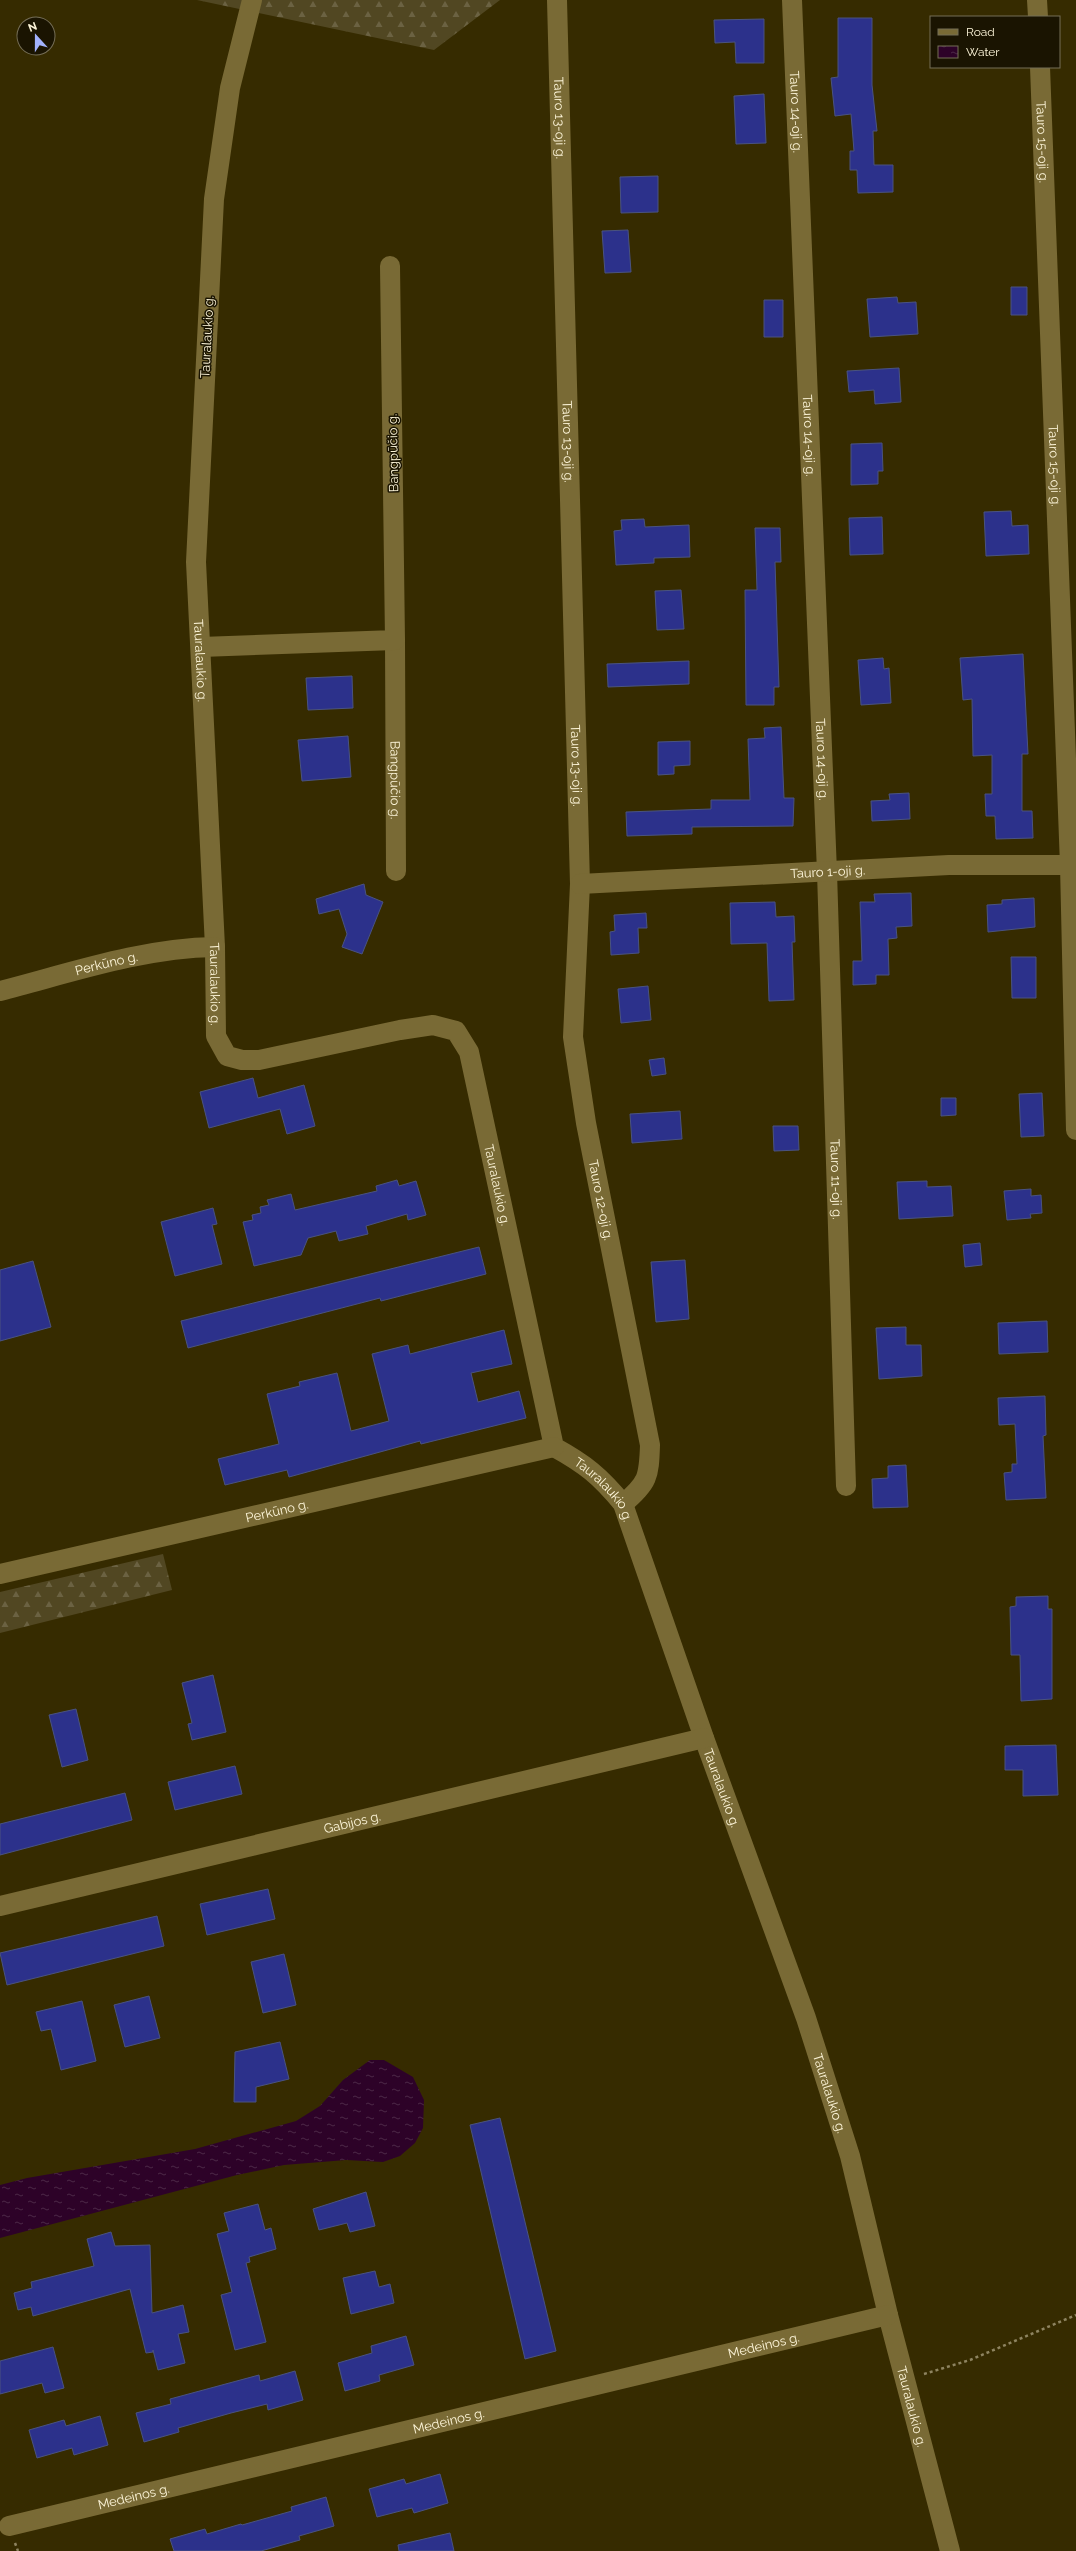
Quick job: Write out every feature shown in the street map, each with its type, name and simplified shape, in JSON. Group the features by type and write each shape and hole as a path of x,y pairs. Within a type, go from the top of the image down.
{"street":[{"name":"Tauralaukio g.","path":"252,0 230,88 214,199 196,562 214,947 216,1036 227,1056 242,1060 259,1060 400,1030 433,1026 456,1032 469,1052 554,1447 583,1463 601,1479 623,1504 704,1738 806,2018 843,2134 888,2315 950,2551"},
{"name":"Tauro 13-oji g.","path":"557,0 580,884"},
{"name":"Tauro 14-oji g.","path":"792,0 827,872"},
{"path":"1037,0 1038,16"},
{"name":"Tauro 15-oji g.","path":"1040,68 1073,865 1076,1130"},
{"name":"Bangpūčio g.","path":"390,266 395,640 396,871"},
{"path":"201,647 395,640"},
{"name":"Tauro 1-oji g.","path":"580,884 949,865 1073,865"},
{"name":"Tauro 11-oji g.","path":"827,872 846,1486"},
{"name":"Tauro 12-oji g.","path":"580,884 573,1037 586,1122 650,1445 650,1468 643,1487 623,1504"},
{"name":"Perkūno g.","path":"0,991 153,952 181,947 214,947"},
{"name":"Perkūno g.","path":"0,1574 554,1447"},
{"name":"Gabijos g.","path":"0,1906 704,1738"},
{"name":"Medeinos g.","path":"9,2526 888,2315"}],"path":[{"path":"906,2379 970,2360 1076,2315"}],"green space":[{"path":"197,0 500,0 434,50"},
{"path":"163,1554 172,1590 0,1633 0,1592"}],"water":[{"path":"370,2060 384,2060 413,2077 424,2100 423,2128 415,2143 400,2156 383,2162 346,2160 284,2165 237,2175 0,2238 0,2185 27,2178 195,2149 296,2121 320,2106 343,2080"}],"building":[{"path":"838,18 872,18 872,85 877,131 873,131 874,165 893,165 893,192 858,193 857,170 850,170 850,151 854,151 851,114 835,116 831,78 838,77"},
{"path":"764,19 764,63 736,63 735,42 715,43 714,20"},
{"path":"764,94 766,143 736,144 734,96"},
{"path":"658,176 658,212 621,213 620,177"},
{"path":"628,230 631,272 605,273 602,231"},
{"path":"1011,287 1027,287 1027,315 1011,315"},
{"path":"897,297 898,303 916,302 918,334 870,337 867,299"},
{"path":"764,300 783,300 783,337 764,337"},
{"path":"899,368 901,402 875,404 874,390 849,392 847,371"},
{"path":"882,443 883,471 878,471 878,484 851,485 851,444"},
{"path":"1011,511 1012,526 1028,525 1029,554 986,556 984,512"},
{"path":"882,517 883,554 850,555 849,518"},
{"path":"644,519 645,527 689,525 690,557 654,558 654,563 616,565 614,531 622,530 621,520"},
{"path":"755,528 780,528 781,562 775,562 779,687 774,687 774,705 746,705 745,590 757,590"},
{"path":"681,590 684,629 657,630 655,591"},
{"path":"1023,654 1028,754 1022,754 1022,811 1032,811 1033,838 996,839 995,816 986,816 985,794 992,794 992,755 973,756 972,699 963,700 960,658"},
{"path":"883,658 884,669 889,668 891,703 861,705 858,660"},
{"path":"689,661 689,684 608,687 607,664"},
{"path":"352,676 353,708 308,710 306,678"},
{"path":"781,727 784,798 794,798 793,826 692,827 692,834 627,836 626,812 711,809 711,800 750,800 748,739 765,738 764,728"},
{"path":"348,736 351,777 302,781 298,740"},
{"path":"690,741 690,765 674,766 674,774 658,775 658,742"},
{"path":"909,793 910,819 872,821 871,801 890,800 889,794"},
{"path":"364,884 366,895 383,902 362,954 342,947 347,934 339,909 319,914 316,899"},
{"path":"911,893 912,926 896,927 897,938 888,939 889,975 876,975 876,984 853,985 853,961 862,961 860,902 875,902 874,894"},
{"path":"1034,898 1035,927 988,932 987,905 1002,904 1002,900"},
{"path":"775,902 776,917 794,916 795,942 792,942 794,1000 769,1001 767,943 731,944 730,903"},
{"path":"646,913 647,928 638,928 639,953 611,955 610,932 615,931 614,915"},
{"path":"1011,957 1036,957 1036,998 1012,998"},
{"path":"648,986 651,1020 621,1023 618,989"},
{"path":"664,1058 666,1074 652,1076 649,1060"},
{"path":"253,1078 258,1098 304,1085 315,1126 287,1134 280,1109 209,1128 200,1092"},
{"path":"1042,1093 1044,1136 1021,1137 1019,1094"},
{"path":"941,1098 956,1098 956,1115 941,1116"},
{"path":"680,1111 682,1139 632,1143 630,1114"},
{"path":"773,1126 798,1126 799,1150 774,1151"},
{"path":"397,1180 399,1186 416,1181 426,1215 408,1220 407,1214 366,1226 368,1234 339,1241 336,1231 308,1238 301,1255 254,1266 243,1222 253,1220 252,1215 261,1213 260,1207 269,1205 267,1200 291,1194 295,1210 377,1191 376,1186"},
{"path":"927,1181 927,1187 951,1186 953,1216 899,1219 897,1182"},
{"path":"1031,1189 1031,1196 1041,1195 1042,1213 1030,1214 1031,1218 1007,1220 1004,1191"},
{"path":"213,1208 217,1224 212,1225 222,1264 175,1276 161,1222"},
{"path":"980,1243 982,1265 965,1267 963,1245"},
{"path":"479,1247 486,1274 381,1301 380,1298 188,1348 181,1321"},
{"path":"685,1260 689,1319 656,1322 651,1262"},
{"path":"33,1261 51,1327 0,1341 0,1270"},
{"path":"1047,1321 1048,1352 999,1354 998,1323"},
{"path":"906,1327 906,1345 921,1345 922,1376 879,1379 876,1328"},
{"path":"504,1330 512,1364 471,1373 478,1402 519,1391 526,1418 421,1444 420,1441 289,1477 287,1470 225,1485 218,1459 279,1444 267,1394 300,1386 299,1382 337,1373 351,1431 389,1421 372,1354 408,1345 410,1354"},
{"path":"1045,1396 1046,1435 1043,1436 1046,1498 1006,1500 1004,1473 1012,1472 1012,1464 1017,1464 1015,1424 999,1425 998,1398"},
{"path":"906,1465 908,1507 873,1508 872,1479 888,1478 888,1466"},
{"path":"1048,1596 1048,1609 1052,1609 1052,1699 1021,1701 1020,1655 1011,1655 1010,1607 1016,1606 1016,1597"},
{"path":"213,1675 226,1732 192,1740 188,1724 192,1723 182,1683"},
{"path":"76,1709 88,1760 62,1767 49,1715"},
{"path":"1056,1745 1058,1795 1023,1796 1023,1770 1005,1770 1005,1746"},
{"path":"235,1766 242,1794 175,1810 168,1782"},
{"path":"125,1793 132,1820 0,1855 0,1824"},
{"path":"268,1889 275,1919 207,1935 200,1904"},
{"path":"157,1916 164,1946 7,1985 0,1953"},
{"path":"284,1954 296,2005 263,2013 251,1962"},
{"path":"149,1996 160,2038 125,2047 114,2005"},
{"path":"82,2001 96,2061 61,2070 51,2029 41,2031 36,2012"},
{"path":"280,2042 289,2079 256,2087 256,2102 234,2102 235,2052"},
{"path":"500,2118 556,2351 525,2359 470,2125"},
{"path":"366,2192 375,2226 350,2232 347,2223 319,2230 313,2209"},
{"path":"258,2204 265,2230 271,2228 276,2249 249,2257 250,2262 246,2263 266,2342 235,2350 221,2295 232,2292 217,2234 229,2231 224,2213"},
{"path":"111,2232 115,2246 150,2245 152,2313 183,2305 189,2332 178,2334 185,2363 158,2370 153,2350 153,2352 146,2353 130,2289 33,2316 31,2307 18,2310 14,2293 32,2288 31,2282 94,2266 87,2239"},
{"path":"375,2271 379,2287 390,2284 394,2303 351,2314 343,2278"},
{"path":"406,2336 414,2365 379,2375 380,2381 345,2391 338,2363 372,2353 371,2346"},
{"path":"53,2347 64,2388 45,2393 42,2383 0,2394 0,2361"},
{"path":"295,2371 303,2400 268,2410 267,2404 231,2413 178,2428 179,2432 144,2442 136,2413 171,2404 170,2399 259,2375 260,2381"},
{"path":"100,2416 108,2445 74,2455 72,2448 37,2458 29,2430 64,2420 66,2426"},
{"path":"440,2474 448,2503 414,2513 412,2508 377,2517 369,2489 404,2479 406,2484"},
{"path":"326,2497 334,2526 299,2536 300,2540 261,2551 174,2551 170,2539 205,2529 207,2534 241,2524 242,2525 292,2511 291,2507"},
{"path":"450,2533 454,2551 399,2551 398,2545"}]}
